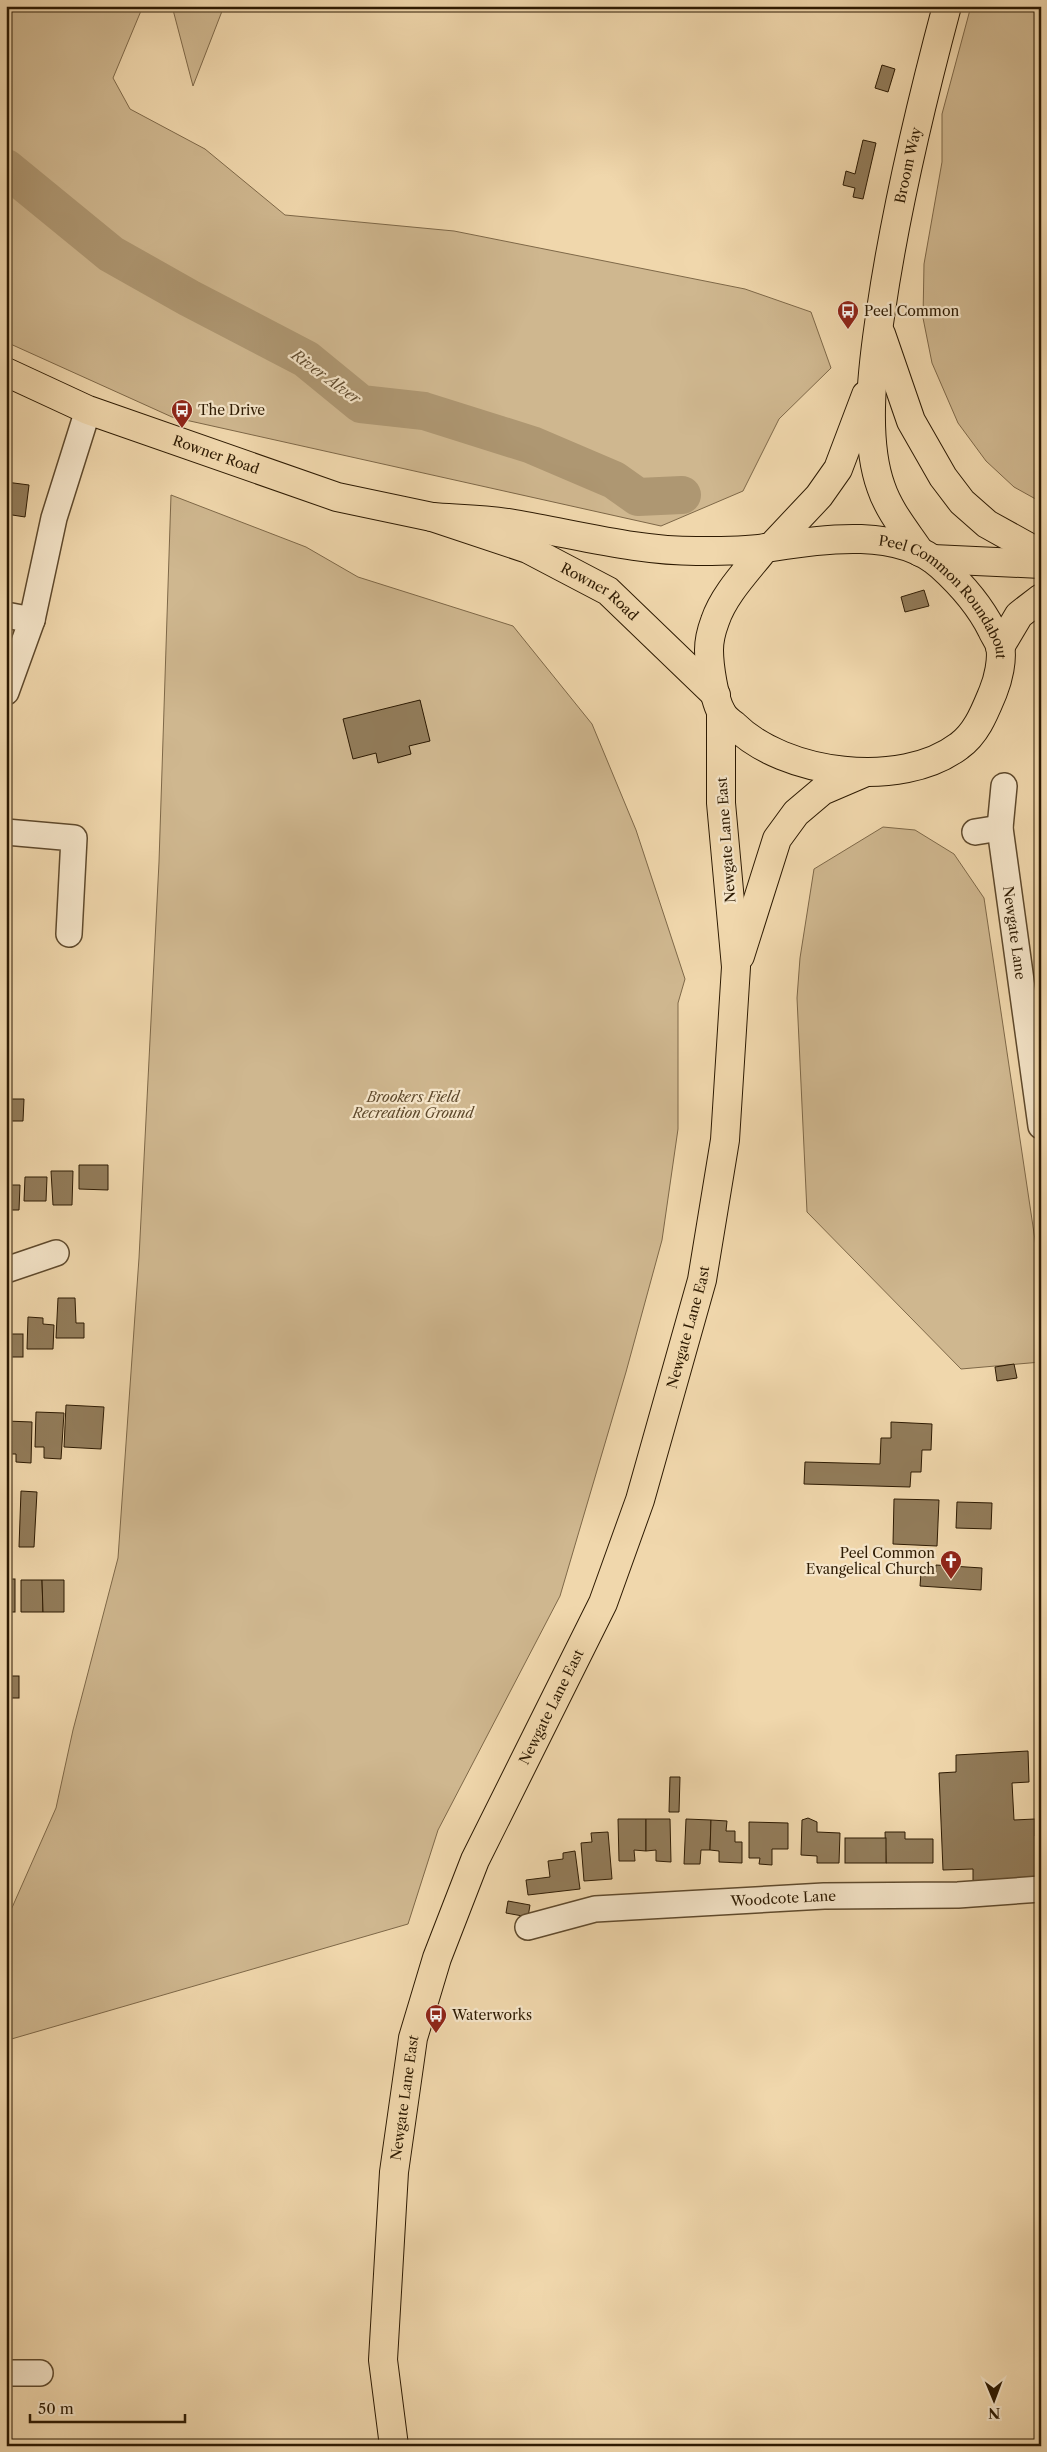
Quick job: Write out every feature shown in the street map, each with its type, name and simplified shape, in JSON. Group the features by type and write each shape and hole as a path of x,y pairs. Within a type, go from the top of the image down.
{"main road":[{"name":"Broom Way","path":"927,555 890,508 881,487 874,459 871,382 887,270 913,135 947,6"},
{"name":"Broom Way","path":"878,326 887,358 911,422 943,477 962,502 987,524 1041,554"},
{"name":"Rowner Road","path":"6,372 88,410 337,497 432,517 528,549 608,592 718,704"},
{"name":"Broom Way","path":"768,547 819,496 838,469 871,382"},
{"name":"Rowner Road","path":"432,517 510,523 607,542 686,550 768,547"},
{"name":"Peel Common Roundabout","path":"718,704 757,744 805,764 865,773 918,765 944,756 962,744 983,718 996,685 1000,647 981,608 961,584 927,555 868,539 806,540 768,547"},
{"path":"718,704 708,648 716,618 730,593 768,547"},
{"path":"927,555 1041,564"},
{"path":"1000,647 1019,615 1041,598"},
{"name":"Newgate Lane East","path":"394,2446 383,2350 394,2172 413,2038 437,1958 475,1860 602,1603 640,1500 702,1280 725,1140 736,967 721,803 718,704"},
{"name":"Newgate Lane East","path":"736,967 777,839 796,814 822,791 865,773"}],"street":[{"path":"6,692 32,620 54,518 88,410"},
{"path":"6,615 32,620"},
{"name":"Newgate Lane","path":"1004,786 1000,828 1041,1126"},
{"path":"975,832 1000,828"},
{"path":"6,832 74,838 69,934"},
{"path":"6,1270 56,1253"},
{"name":"Woodcote Lane","path":"528,1927 595,1909 824,1896 958,1895 1041,1889"},
{"path":"6,2373 40,2373"}],"green space":[{"path":"6,6 143,6 113,78 130,109 205,149 285,215 454,231 745,289 811,312 831,368 779,419 743,491 661,526 172,417 6,342"},
{"path":"172,6 224,6 193,86"},
{"path":"971,6 1041,6 1041,502 1014,487 986,461 958,423 932,363 923,318 924,264 942,162 942,114"},
{"name":"Brookers Field Recreation Ground","path":"171,495 306,547 358,577 513,626 592,724 636,830 685,979 678,1003 678,1129 662,1240 626,1372 560,1596 438,1830 408,1924 8,2040 7,1919 56,1808 73,1730 118,1558 139,1258 159,862"},
{"path":"883,827 915,830 954,854 984,898 1041,1280 1041,1362 961,1369 807,1212 797,998 800,958 814,869"}],"building":[{"path":"882,65 895,69 888,92 875,88"},
{"path":"863,140 876,143 863,199 853,197 855,188 843,185 846,171 855,174"},
{"path":"6,482 29,485 25,517 6,514"},
{"path":"924,590 929,606 905,612 901,597"},
{"path":"420,700 430,741 409,746 411,754 378,763 376,753 353,759 343,719"},
{"path":"6,1099 24,1099 23,1121 6,1121"},
{"path":"79,1165 108,1165 108,1190 79,1189"},
{"path":"51,1171 73,1171 72,1205 53,1205"},
{"path":"25,1177 47,1177 46,1201 24,1201"},
{"path":"6,1185 20,1185 19,1210 6,1210"},
{"path":"58,1298 75,1298 76,1323 84,1323 84,1338 56,1338"},
{"path":"28,1317 43,1318 43,1324 54,1325 53,1349 27,1349"},
{"path":"6,1334 23,1334 23,1357 6,1357"},
{"path":"1014,1364 1017,1378 997,1381 995,1367"},
{"path":"66,1405 104,1407 101,1449 64,1447"},
{"path":"36,1412 64,1413 61,1459 44,1458 44,1447 35,1447"},
{"path":"6,1421 32,1422 31,1463 16,1462 16,1454 6,1454"},
{"path":"891,1422 932,1424 931,1450 922,1450 921,1472 911,1472 910,1487 804,1484 805,1462 880,1464 881,1438 891,1438"},
{"path":"21,1491 37,1492 34,1547 19,1547"},
{"path":"894,1499 939,1500 937,1546 893,1544"},
{"path":"957,1502 992,1503 991,1529 956,1528"},
{"name":"Peel Common Evangelical Church","path":"936,1565 982,1568 981,1590 920,1586 921,1573 935,1574"},
{"path":"6,1579 15,1579 15,1612 6,1612"},
{"path":"21,1580 42,1580 43,1612 21,1612"},
{"path":"42,1580 64,1580 64,1612 43,1612"},
{"path":"6,1676 19,1676 19,1698 6,1698"},
{"path":"1028,1751 1029,1782 1012,1783 1014,1820 1035,1819 1035,1836 1041,1836 1041,1873 1038,1873 1038,1878 973,1881 973,1869 943,1870 939,1773 956,1772 956,1755"},
{"path":"670,1777 680,1777 679,1812 669,1812"},
{"path":"808,1818 817,1822 817,1832 840,1833 839,1863 817,1863 817,1856 801,1855 802,1820"},
{"path":"618,1819 646,1819 646,1851 634,1850 635,1861 619,1861"},
{"path":"646,1819 670,1819 671,1862 656,1861 656,1850 646,1851"},
{"path":"686,1819 711,1820 710,1850 701,1850 700,1864 684,1864"},
{"path":"711,1820 727,1821 726,1831 735,1831 735,1842 742,1842 742,1863 719,1862 719,1851 710,1850"},
{"path":"749,1822 788,1823 788,1849 772,1849 772,1865 759,1864 760,1858 749,1858"},
{"path":"608,1832 612,1879 584,1881 581,1843 592,1842 591,1833"},
{"path":"885,1832 905,1832 905,1839 933,1839 933,1863 886,1863"},
{"path":"845,1838 886,1838 886,1863 845,1863"},
{"path":"575,1851 580,1889 528,1895 526,1880 550,1877 548,1861 563,1859 563,1853"},
{"path":"508,1901 530,1905 528,1917 506,1913"}],"waterway":[{"name":"River Alver","path":"6,168 111,254 189,298 306,359 361,404 424,411 532,445 614,480 638,497 682,495"}],"place":[{"name":"Peel Common","path":"848,330"},
{"name":"The Drive","path":"182,429"},
{"name":"Peel Common Evangelical Church","path":"951,1580"},
{"name":"Waterworks","path":"436,2034"}]}
